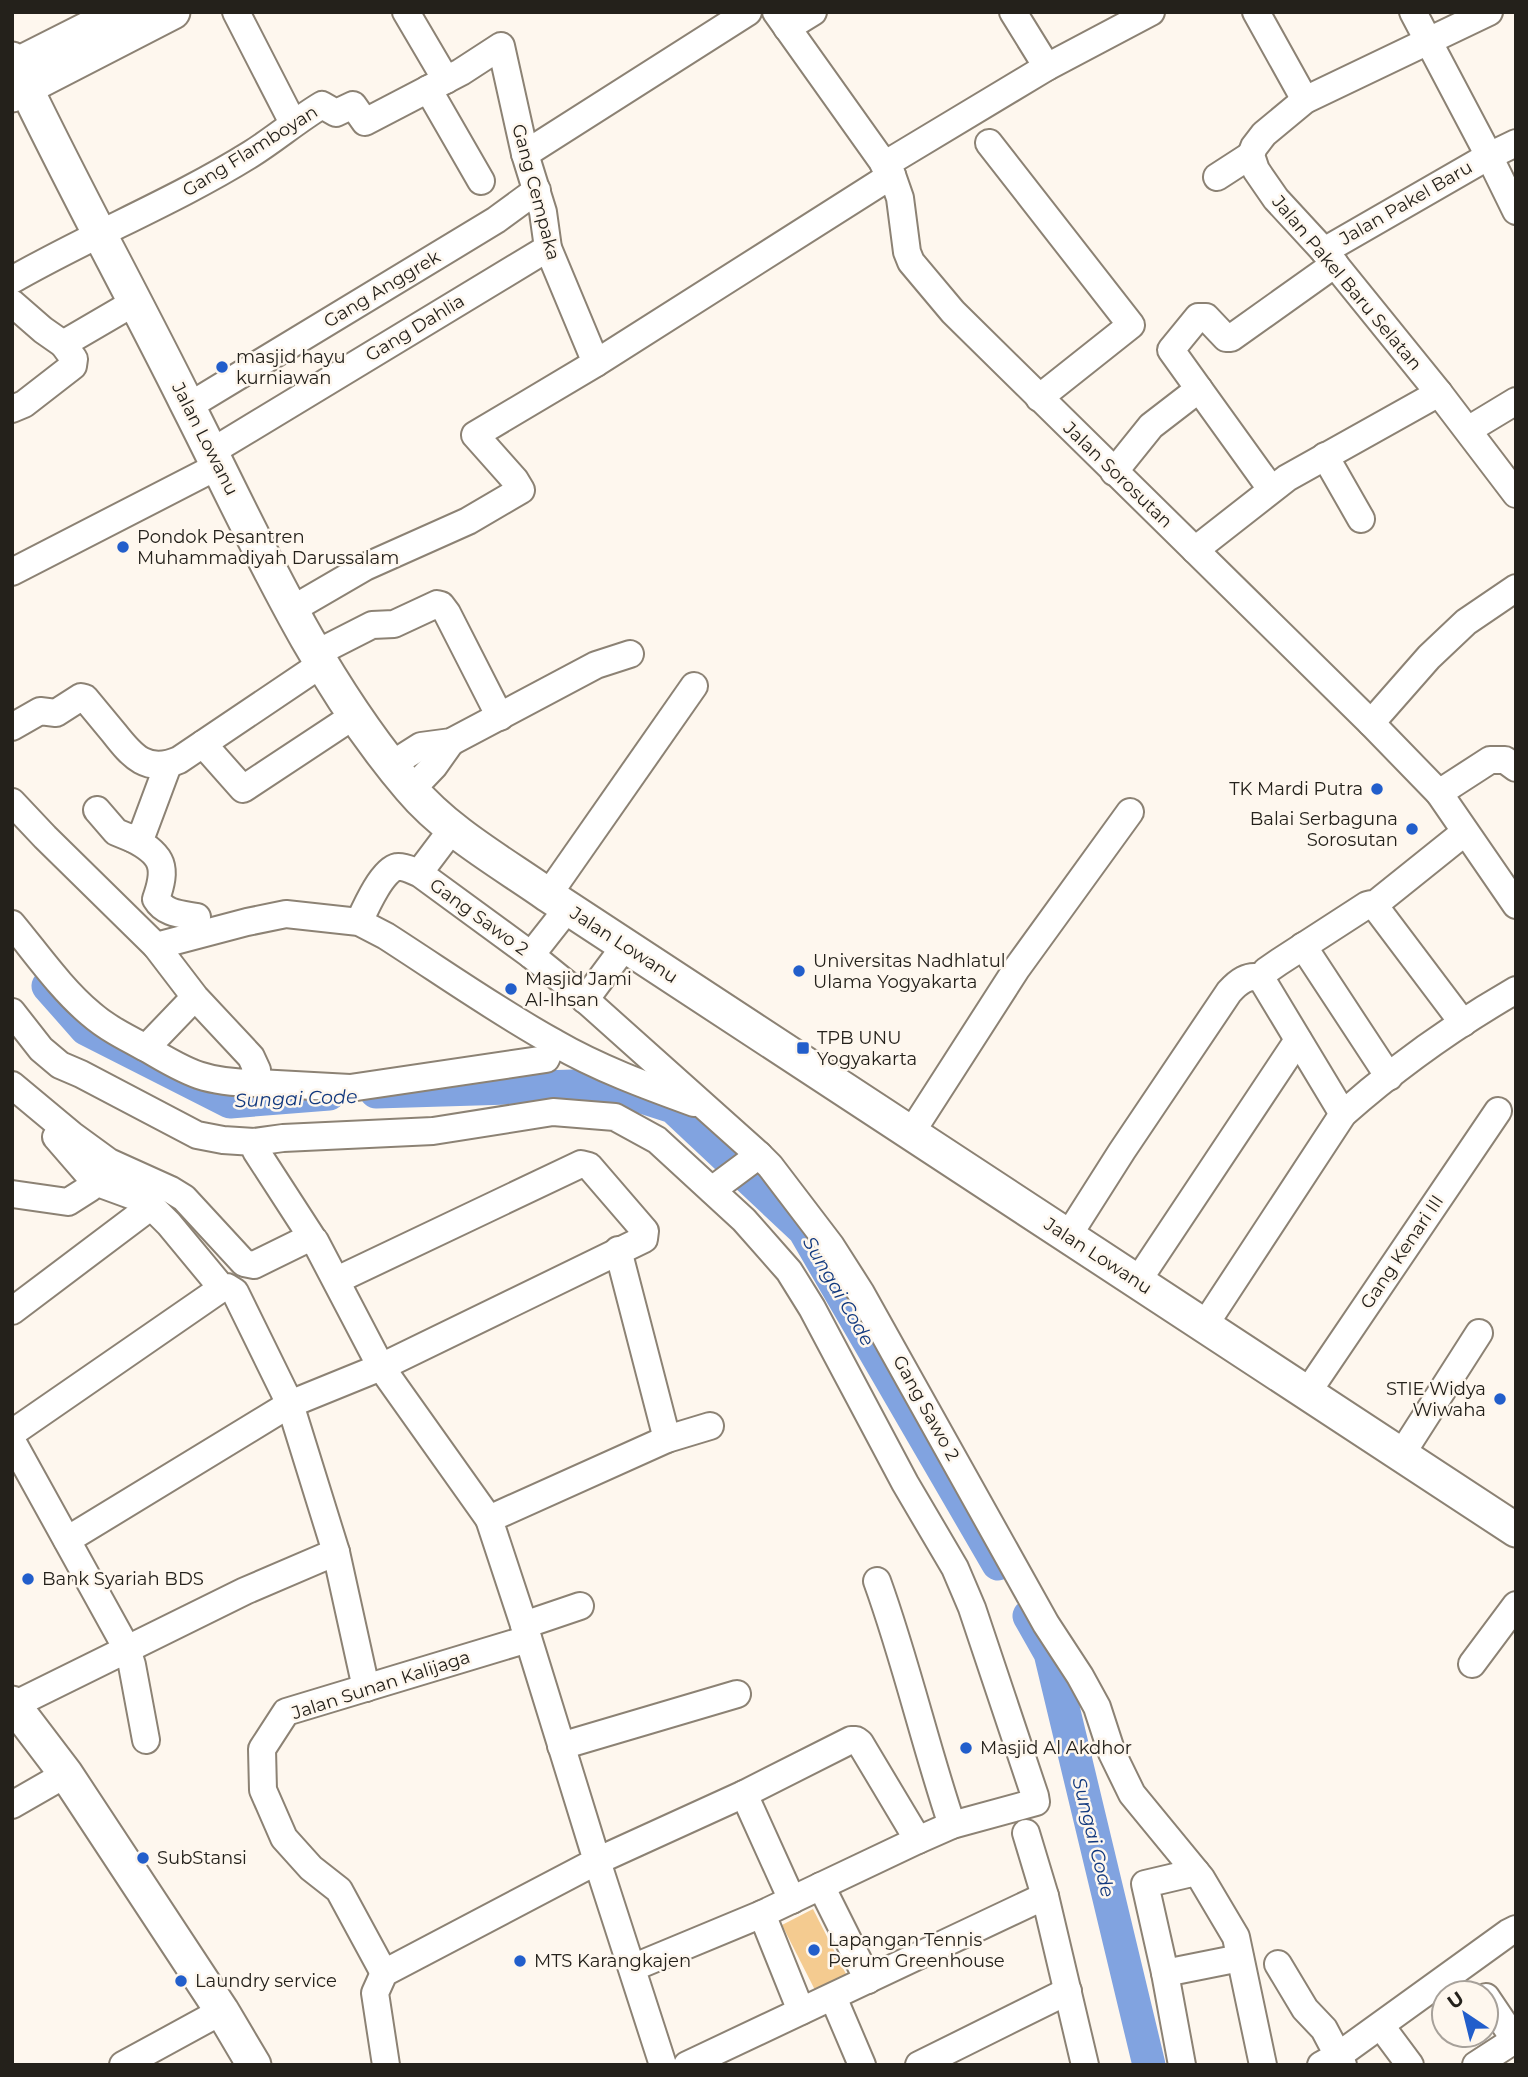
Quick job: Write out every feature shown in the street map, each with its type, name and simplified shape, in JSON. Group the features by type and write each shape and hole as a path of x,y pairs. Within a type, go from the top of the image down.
{"main road":[{"path":"16,75 121,12"},
{"path":"16,75 173,12"},
{"name":"Jalan Lowanu","path":"16,75 101,235 291,610 355,715 401,777 453,828 558,902 1515,1527"},
{"path":"13,1704 66,1774 222,2011 254,2065"}],"street":[{"path":"236,12 293,123"},
{"path":"406,12 481,181"},
{"path":"525,154 748,12"},
{"path":"781,20 813,12"},
{"path":"1013,12 1047,67"},
{"path":"291,610 365,567 468,521 521,490 475,435 596,363 1047,67 1151,12"},
{"path":"1256,12 1305,100"},
{"name":"Jalan Pakel Baru","path":"1413,12 1516,211"},
{"path":"1217,177 1251,155 1264,134 1305,100 1489,12"},
{"name":"Jalan Sorosutan","path":"781,20 888,170 900,198 905,244 911,262 953,312 1439,793 1516,905"},
{"name":"Gang Flamboyan","path":"12,280 251,154 322,105 336,113 353,104 365,122 461,72 501,46"},
{"name":"Gang Cempaka","path":"501,46 525,154 544,212 548,248 596,363"},
{"path":"989,143 1131,325 1039,398"},
{"name":"Jalan Pakel Baru","path":"1199,389 1171,350 1198,317 1206,317 1226,338 1231,338 1330,258 1489,156 1516,143"},
{"name":"Jalan Pakel Baru Selatan","path":"1251,155 1256,170 1276,199 1330,258 1516,494"},
{"name":"Gang Anggrek","path":"189,407 496,220 537,190"},
{"name":"Gang Dahlia","path":"12,572 215,459 548,248"},
{"path":"63,344 135,302"},
{"path":"12,303 63,344 74,359 73,366 24,404 12,409"},
{"path":"1114,472 1151,426 1199,389 1271,489"},
{"path":"1195,550 1271,489 1439,393"},
{"path":"1468,430 1516,401"},
{"path":"1325,456 1362,519"},
{"path":"1371,723 1429,657 1466,622 1516,588"},
{"path":"12,727 40,711 56,713 81,697 85,698 132,755 154,765 168,765 203,744 320,658 372,625 394,624 432,606 441,605 500,717"},
{"path":"401,777 434,766 451,742 596,666 630,654"},
{"path":"531,955 558,902 694,686"},
{"path":"203,744 243,789 355,715"},
{"path":"1439,793 1490,760 1504,760 1516,768"},
{"path":"134,839 143,832 168,765"},
{"path":"12,802 156,946 195,997 251,1057 257,1069 258,1083"},
{"path":"97,810 116,832 149,847 162,865 163,881 156,899 164,911 198,917"},
{"path":"911,1133 1017,968 1130,812"},
{"path":"359,922 370,897 393,869 402,867 419,873 453,828"},
{"path":"1261,978 1266,971 1303,946 1367,905 1374,905 1465,832"},
{"name":"Gang Sawo 2","path":"419,873 531,955 707,1108 754,1158 777,1174 831,1246 861,1293 1046,1624 1080,1676 1097,1707 1112,1753 1132,1794 1196,1872 1217,1902 1236,1937 1263,2065"},
{"path":"1374,905 1463,1023"},
{"path":"156,946 286,914 359,922 386,936 553,1042 588,1060 707,1108"},
{"path":"12,924 75,1000 93,1016 174,1065 201,1077 225,1082 350,1088 546,1059 553,1042"},
{"path":"585,1000 625,946"},
{"path":"1303,946 1389,1077"},
{"path":"1068,1236 1229,992 1242,980 1249,977 1261,978"},
{"path":"1261,978 1343,1114"},
{"path":"1204,1326 1343,1114 1463,1023 1516,989"},
{"path":"146,1048 195,997"},
{"path":"12,1012 41,1049 60,1065 197,1135 223,1140 254,1142 284,1138 433,1131 553,1112 615,1117 657,1140 717,1186 789,1271 812,1308 905,1483 955,1568 972,1608 1036,1802 952,1825 762,1914 632,1968"},
{"path":"1137,1282 1298,1040"},
{"path":"12,1085 109,1162 184,1198 244,1263 254,1265 309,1238 313,1239"},
{"path":"40,1108 48,1128 95,1182 136,1197 150,1207 169,1224 222,1288"},
{"name":"Gang Kenari III","path":"1307,1393 1498,1111"},
{"path":"256,1151 317,1243 381,1367 489,1519 663,2065"},
{"path":"717,1186 754,1158"},
{"path":"67,1541 290,1404 381,1367 643,1239 644,1229 589,1166 582,1164 337,1280"},
{"path":"12,1194 68,1202 95,1182"},
{"path":"12,1311 150,1207"},
{"path":"618,1250 667,1438"},
{"path":"12,1433 222,1288 227,1287 235,1292 290,1404 336,1552 366,1688"},
{"path":"1401,1455 1479,1333"},
{"path":"489,1519 667,1438 710,1426"},
{"path":"12,1441 127,1649 146,1740"},
{"path":"13,1704 245,1591 336,1552"},
{"path":"877,1581 890,1616 932,1766 952,1825"},
{"name":"Jalan Sunan Kalijaga","path":"384,1973 339,1890 312,1868 284,1838 263,1790 261,1749 286,1712 366,1688 526,1632 580,1605"},
{"path":"1472,1664 1516,1605"},
{"path":"561,1746 737,1694"},
{"path":"386,2065 375,1993 384,1973 597,1861 744,1794 850,1740 856,1740 918,1840"},
{"path":"12,1805 66,1774"},
{"path":"744,1794 792,1900"},
{"path":"1026,1833 1045,1896 1085,2065"},
{"path":"1182,2065 1146,1884 1196,1872"},
{"path":"821,1886 868,1980"},
{"path":"687,2065 1045,1896"},
{"path":"762,1914 801,2011"},
{"path":"1278,1964 1305,2009 1324,2029 1334,2062 1381,2025 1516,1929"},
{"path":"1165,1973 1240,1958"},
{"path":"1464,1965 1474,1979"},
{"path":"919,2065 1068,1991"},
{"path":"833,1997 862,2065"},
{"path":"123,2065 222,2011"},
{"path":"1476,2065 1515,2040 1500,2018"},
{"path":"1381,2025 1410,2065"}],"shaded area":[{"name":"Lapangan Tennis Perum Greenhouse","path":"813,1909 847,1976 816,1992 782,1925"}],"waterway":[{"name":"Sungai Code","path":"48,986 86,1029 230,1102 329,1094"},
{"name":"Sungai Code","path":"376,1092 605,1085 673,1107 804,1230 998,1564"},
{"name":"Sungai Code","path":"1029,1616 1050,1653 1149,2065"}],"place":[{"name":"masjid hayu kurniawan","path":"222,367"},
{"name":"Pondok Pesantren Muhammadiyah Darussalam","path":"123,547"},
{"name":"TK Mardi Putra","path":"1377,789"},
{"name":"Balai Serbaguna Sorosutan","path":"1412,829"},
{"name":"Universitas Nadhlatul Ulama Yogyakarta","path":"799,971"},
{"name":"Masjid Jami Al-Ihsan","path":"511,989"},
{"name":"TPB UNU Yogyakarta","path":"803,1048"},
{"name":"STIE Widya Wiwaha","path":"1500,1399"},
{"name":"Bank Syariah BDS","path":"28,1579"},
{"name":"Masjid Al Akdhor","path":"966,1748"},
{"name":"SubStansi","path":"143,1858"},
{"name":"Lapangan Tennis Perum Greenhouse","path":"814,1950"},
{"name":"MTS Karangkajen","path":"520,1961"},
{"name":"Laundry service","path":"181,1981"}]}
